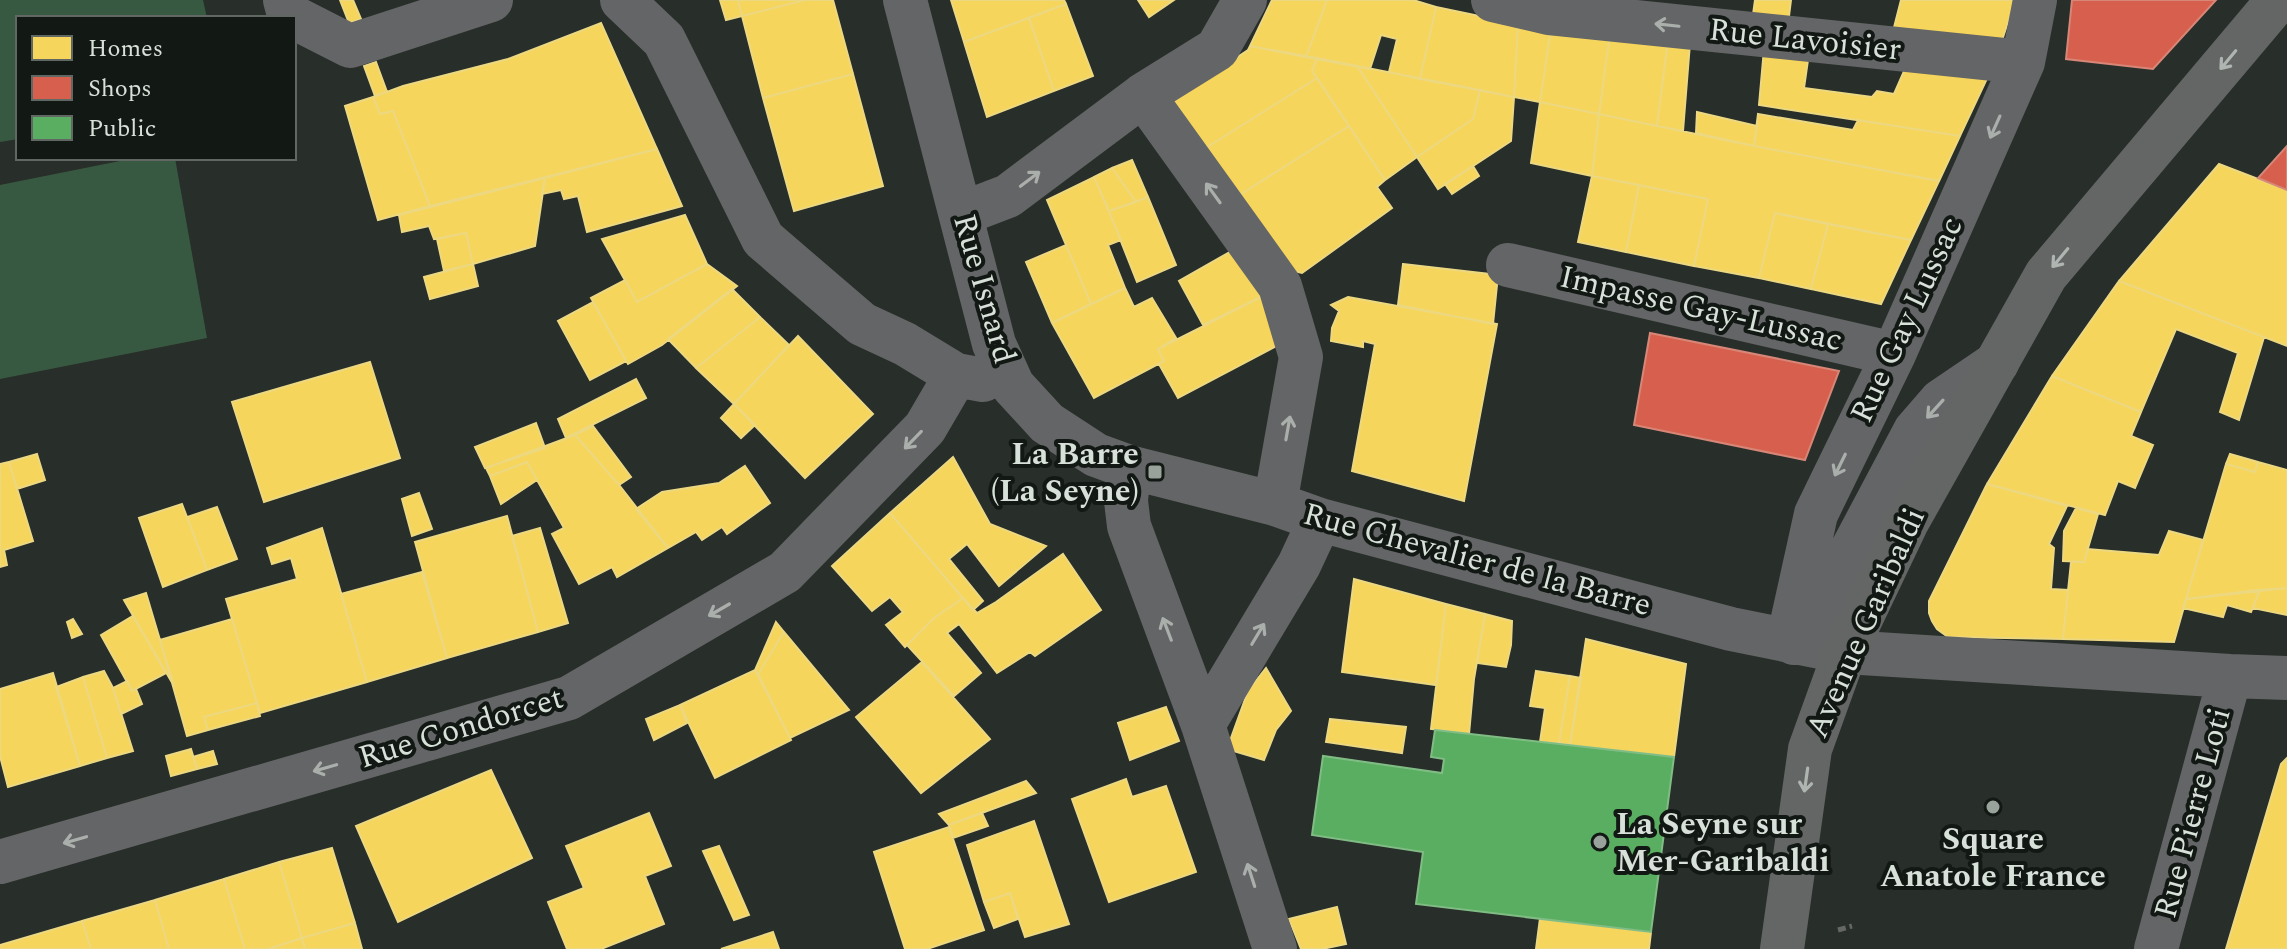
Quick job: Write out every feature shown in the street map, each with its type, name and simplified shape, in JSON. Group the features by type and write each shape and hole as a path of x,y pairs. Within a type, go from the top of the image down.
{"main road":[{"name":"Avenue Garibaldi","path":"1782,949 1810,749 1845,652 1907,522 2046,275 2278,0"}],"street":[{"path":"296,19 350,46 491,0"},
{"path":"622,0 664,40 763,239 862,324 905,344 956,375 1013,386"},
{"name":"Rue Isnard","path":"905,0 994,344 1013,386 1047,423 1096,455 1129,467 1275,504"},
{"path":"961,214 1008,196 1143,95 1217,49 1245,0"},
{"name":"Rue Lavoisier","path":"1493,0 2023,62"},
{"name":"Rue Gay Lussac","path":"1794,643 1793,618 1816,514 1894,354 2023,62 2035,0"},
{"name":"Rue Chevalier de la Barre","path":"1143,95 1280,286 1301,357 1275,504 1320,520 1731,629 1845,652 2287,678"},
{"name":"Impasse Gay-Lussac","path":"1508,265 1894,354"},
{"name":"Avenue Garibaldi","path":"1794,643 1809,626 1829,593 1915,431 1941,401 1997,363"},
{"name":"Rue Condorcet","path":"0,862 569,698 785,572 925,428 956,375"},
{"path":"1129,467 1126,501 1129,526 1203,725 1275,949"},
{"path":"1203,725 1299,565 1320,520"},
{"name":"Rue Pierre Loti","path":"2156,949 2230,676"}],"green space":[{"path":"0,0 203,0 207,16 16,16 16,139 0,142"},
{"path":"125,160 175,160 207,338 0,379 0,185"}],"building: Homes":[{"path":"340,0 353,0 361,19 349,23"},
{"path":"720,0 738,0 742,16 726,20"},
{"path":"738,0 805,0 742,16"},
{"path":"805,0 833,0 853,74 763,98 742,16"},
{"path":"951,0 1064,0 1066,4 964,42"},
{"path":"1138,0 1174,0 1149,17"},
{"path":"1272,0 1327,0 1306,57 1250,46"},
{"path":"1327,0 1413,0 1436,7 1420,79 1389,72 1397,39 1381,35 1370,69 1306,57"},
{"path":"1755,0 1791,0 1787,32 1751,29"},
{"path":"1901,0 2015,0 1998,53 1890,43"},
{"path":"1066,4 1093,76 1054,91 1029,18"},
{"path":"1436,7 1518,24 1514,97 1420,79"},
{"path":"1029,18 1054,91 987,117 964,42"},
{"path":"601,23 657,149 430,206 393,111 380,114 373,97 403,86 508,59"},
{"path":"1518,24 1551,28 1540,102 1514,97"},
{"path":"1551,28 1610,34 1599,114 1540,102"},
{"path":"1610,34 1668,40 1657,126 1599,114"},
{"path":"1668,40 1690,43 1683,131 1657,126"},
{"path":"1250,46 1317,58 1312,71 1317,78 1201,151 1169,102"},
{"path":"1764,49 1809,53 1804,88 1872,97 1877,91 1894,94 1908,62 1992,68 1960,136 1759,105"},
{"path":"1317,58 1357,66 1417,157 1385,180 1312,71"},
{"path":"376,62 387,92 375,96 364,66"},
{"path":"1357,66 1480,90 1473,119 1417,157"},
{"path":"853,74 883,186 794,211 763,98"},
{"path":"1317,78 1349,126 1233,199 1201,151"},
{"path":"1480,90 1514,97 1511,141 1438,189 1417,157 1473,119"},
{"path":"373,97 380,114 393,111 430,206 378,220 345,106"},
{"path":"1540,102 1599,114 1592,176 1531,163"},
{"path":"1697,112 1757,126 1754,146 1696,133"},
{"path":"1599,114 1939,181 1911,240 1775,213 1759,278 1694,266 1708,199 1592,176"},
{"path":"1758,114 1853,130 1858,120 1960,136 1939,181 1754,146"},
{"path":"1349,126 1385,180 1377,187 1392,208 1302,273 1277,267 1233,199"},
{"path":"657,149 682,206 587,232 578,196 564,199 561,190 542,194 545,178"},
{"path":"1132,160 1148,197 1136,202 1112,168"},
{"path":"2219,164 2287,190 2287,346 2119,281"},
{"path":"1473,166 1479,176 1452,194 1445,184"},
{"path":"1112,168 1136,202 1109,211 1094,177"},
{"path":"1592,176 1639,185 1626,252 1578,242"},
{"path":"1094,177 1121,240 1108,245 1125,288 1091,304 1047,200"},
{"path":"545,178 535,246 473,264 466,233 434,239 429,226 402,232 399,215"},
{"path":"1639,185 1708,199 1694,266 1626,252"},
{"path":"1148,197 1176,265 1137,282 1109,211"},
{"path":"1775,213 1828,224 1811,289 1759,278"},
{"path":"685,215 707,264 637,302 602,239"},
{"path":"1828,224 1911,240 1881,304 1811,289"},
{"path":"466,233 473,264 444,271 437,239"},
{"path":"1066,245 1091,304 1052,323 1026,262"},
{"path":"1235,249 1265,295 1203,325 1179,281"},
{"path":"473,264 478,286 430,299 424,277"},
{"path":"707,264 737,286 662,345 628,364 591,298 625,280 637,302"},
{"path":"1403,264 1498,275 1493,324 1398,305"},
{"path":"2119,281 2264,337 2239,420 2220,412 2238,353 2176,329 2141,412 2052,376"},
{"path":"1125,288 1134,307 1152,298 1176,338 1158,349 1164,361 1094,398 1052,323"},
{"path":"732,289 760,317 696,368 668,339"},
{"path":"1265,295 1286,341 1178,398 1159,364 1164,361 1158,349"},
{"path":"1348,297 1497,324 1464,501 1352,471 1375,344 1363,341 1363,347 1331,341 1339,311 1331,305"},
{"path":"593,302 626,361 590,380 558,321"},
{"path":"760,317 789,345 734,404 696,368"},
{"path":"798,336 873,414 805,478 734,404"},
{"path":"370,362 400,458 264,502 232,402"},
{"path":"2052,376 2141,412 2131,436 2153,445 2135,488 2118,481 2105,515 1987,484"},
{"path":"636,379 646,398 566,438 558,419"},
{"path":"734,404 755,425 741,438 721,418"},
{"path":"536,423 545,448 485,468 475,447"},
{"path":"593,426 631,477 619,485 575,435"},
{"path":"575,435 668,548 617,577 612,567 579,584 552,534 564,528 527,462 490,476 486,468"},
{"path":"37,454 45,480 17,489 9,462"},
{"path":"2230,454 2258,462 2255,472 2226,464"},
{"path":"953,457 990,524 1046,546 999,586 967,544 949,559 983,601 973,610 890,513"},
{"path":"9,462 33,541 4,550 7,565 0,567 0,464"},
{"path":"527,462 537,480 501,504 490,476"},
{"path":"2258,462 2287,470 2287,588 2186,599 2226,464 2255,472"},
{"path":"745,466 770,503 727,534 722,527 702,540 696,532 668,548 636,509 662,492 719,483"},
{"path":"1987,484 2067,506 2049,544 2054,548 2051,589 2068,590 2063,639 1948,637 1932,621 1929,601"},
{"path":"419,493 432,529 412,536 402,499"},
{"path":"182,504 207,570 163,587 139,518"},
{"path":"217,507 237,559 207,570 187,517"},
{"path":"2076,508 2098,514 2084,562 2063,561 2064,531"},
{"path":"890,513 963,598 934,618 905,647 886,625 903,612 890,597 872,611 832,566"},
{"path":"507,516 538,632 447,658 415,542"},
{"path":"322,528 367,682 260,713 226,599 297,579 291,558 272,564 267,548"},
{"path":"540,528 568,623 538,632 512,536"},
{"path":"2169,531 2203,540 2174,642 2063,639 2071,562 2084,562 2088,549 2159,555"},
{"path":"1063,554 1101,610 1035,656 1030,652 997,673 959,624 947,633 981,673 954,696 907,645 934,618 963,598 977,613"},
{"path":"422,572 447,658 367,682 341,594"},
{"path":"1354,579 1446,604 1436,685 1342,672"},
{"path":"2287,588 2287,615 2253,608 2260,590"},
{"path":"2260,590 2251,612 2227,605 2223,617 2183,608 2186,599"},
{"path":"146,593 160,640 174,686 124,600"},
{"path":"1446,604 1485,614 1469,734 1431,729"},
{"path":"1485,614 1512,621 1506,667 1477,663"},
{"path":"133,616 166,673 132,691 101,635"},
{"path":"73,619 82,634 72,638 67,622"},
{"path":"232,619 257,703 204,717 208,730 187,736 160,640"},
{"path":"776,622 784,632 758,674 755,670"},
{"path":"784,632 849,710 790,738 758,674"},
{"path":"1586,639 1686,664 1674,757 1570,745"},
{"path":"922,662 990,739 921,793 856,717"},
{"path":"1266,668 1291,711 1276,730 1264,760 1227,749 1248,691"},
{"path":"755,670 791,740 715,778 680,705"},
{"path":"104,671 113,688 133,751 107,758 83,677"},
{"path":"1536,671 1570,676 1559,743 1540,742 1545,708 1530,706"},
{"path":"53,673 80,766 8,787 0,756 0,689"},
{"path":"1570,676 1581,678 1570,745 1559,743"},
{"path":"83,677 107,758 80,766 56,687"},
{"path":"127,681 132,691 136,689 142,704 121,714 113,688"},
{"path":"257,703 260,716 208,730 204,717"},
{"path":"680,705 687,723 654,740 646,719"},
{"path":"1166,707 1179,741 1130,760 1118,723"},
{"path":"1330,719 1406,727 1402,753 1326,742"},
{"path":"191,749 197,769 171,776 166,756"},
{"path":"213,751 217,764 197,769 193,757"},
{"path":"2287,758 2287,949 2226,949 2281,764"},
{"path":"491,770 532,858 398,922 356,826"},
{"path":"1126,779 1132,797 1166,786 1196,872 1109,902 1072,799"},
{"path":"1026,781 1036,793 949,825 939,814"},
{"path":"649,813 671,866 645,876 664,924 601,949 567,949 548,902 584,888 566,846"},
{"path":"982,813 988,826 953,838 949,825"},
{"path":"1034,821 1069,924 1025,937 1010,893 984,902 967,845"},
{"path":"949,827 984,930 927,949 905,949 874,852"},
{"path":"719,846 749,915 734,920 703,851"},
{"path":"332,848 355,923 302,938 279,862"},
{"path":"279,862 302,938 268,949 245,949 224,879"},
{"path":"224,879 245,949 169,949 155,900"},
{"path":"1010,893 1018,919 994,928 984,902"},
{"path":"155,900 169,949 91,949 82,921"},
{"path":"1337,907 1346,944 1301,949 1289,919"},
{"path":"1540,918 1651,932 1649,949 1536,949"},
{"path":"82,921 91,949 0,949 0,945"},
{"path":"355,923 362,949 305,949 302,938"},
{"path":"773,932 779,949 721,949"},
{"path":"302,938 305,949 268,949"}],"building: Shops":[{"path":"2072,0 2216,0 2153,69 2066,59"},
{"path":"2287,146 2287,190 2258,178"},
{"path":"1650,333 1839,371 1805,460 1634,425"}],"building: Public":[{"path":"1435,730 1674,757 1651,932 1416,904 1423,852 1312,835 1323,756 1442,773 1444,759 1431,757"}],"place":[{"name":"La Barre (La Seyne)","path":"1155,472"},
{"name":"Square Anatole France","path":"1993,807"},
{"name":"La Seyne sur Mer-Garibaldi","path":"1600,842"}]}
